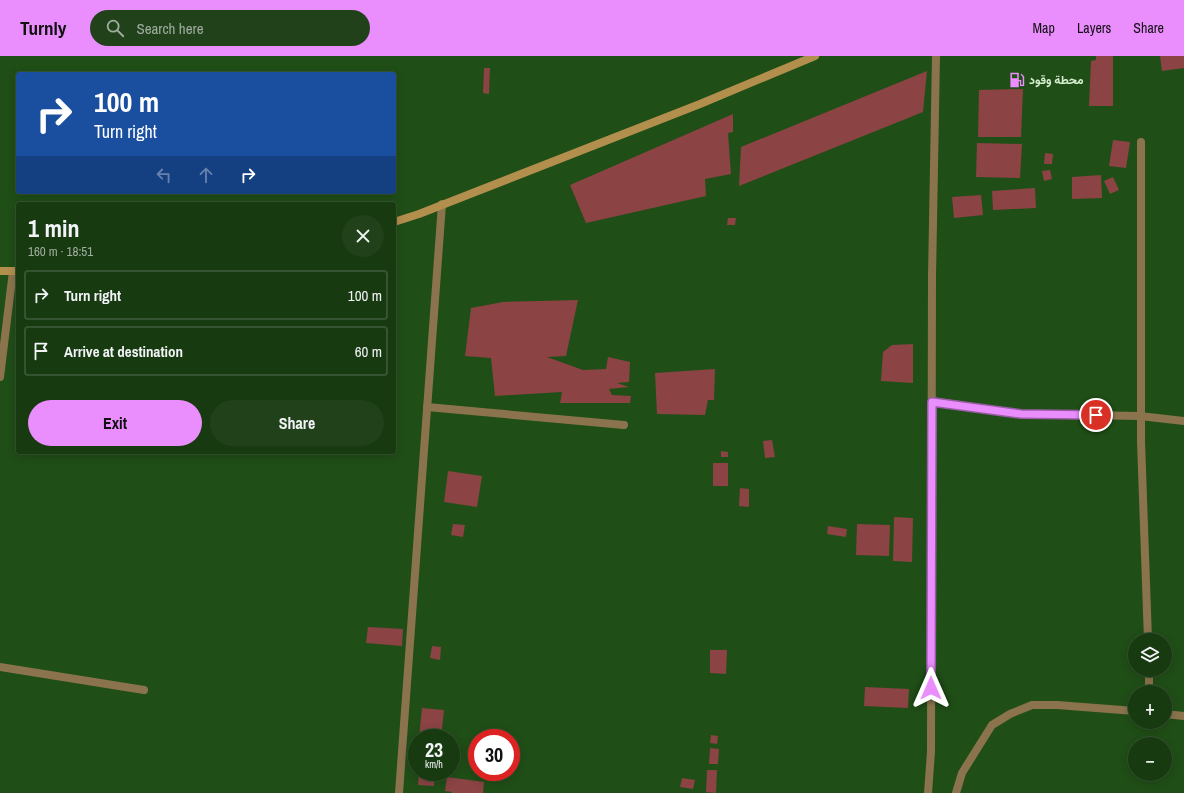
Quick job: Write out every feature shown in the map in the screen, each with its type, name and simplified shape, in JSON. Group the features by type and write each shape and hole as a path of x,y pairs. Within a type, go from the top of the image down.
{"main road":[{"path":"396,221 419,214 700,104 815,56"},
{"path":"0,271 15,271"}],"street":[{"path":"928,793 931,752 932,277 936,56"},
{"path":"1141,142 1140,416 1148,633"},
{"path":"399,793 442,204"},
{"path":"0,377 15,271"},
{"path":"932,402 1021,414 1140,416 1184,421"},
{"path":"427,407 624,425"},
{"path":"0,667 144,690"},
{"path":"956,793 962,773 992,725 1010,714 1032,706 1057,705 1128,710"},
{"path":"1172,715 1184,716"}],"building":[{"path":"1096,56 1113,56 1113,106 1089,106 1091,61 1096,60"},
{"path":"1160,56 1184,56 1184,68 1162,71"},
{"path":"484,68 490,68 489,94 483,93"},
{"path":"927,71 923,112 739,186 741,147"},
{"path":"1023,89 1021,137 978,137 979,90"},
{"path":"733,114 733,132 728,133 731,174 705,179 706,196 586,223 570,185"},
{"path":"1113,140 1130,142 1126,168 1109,166"},
{"path":"977,143 1022,144 1020,178 976,177"},
{"path":"1045,153 1053,154 1052,164 1044,164"},
{"path":"1050,170 1052,179 1044,181 1042,171"},
{"path":"1101,175 1102,198 1072,199 1072,177"},
{"path":"1113,177 1119,190 1110,194 1104,181"},
{"path":"1035,188 1036,208 993,210 992,191"},
{"path":"981,195 983,215 954,218 952,197"},
{"path":"728,218 736,218 735,225 727,225"},
{"path":"578,300 566,356 547,357 583,370 606,369 608,357 630,362 629,382 617,383 629,387 609,389 612,395 631,396 630,403 560,403 562,392 495,396 491,358 465,356 471,308 503,302"},
{"path":"913,344 913,383 881,381 883,352 892,345"},
{"path":"715,369 714,400 708,400 705,415 657,414 655,373"},
{"path":"772,440 775,457 765,458 763,441"},
{"path":"721,451 728,452 728,457 721,457"},
{"path":"713,463 728,463 728,486 713,486"},
{"path":"448,471 482,476 477,507 444,502"},
{"path":"740,488 749,489 749,507 739,506"},
{"path":"894,517 913,518 912,562 893,561"},
{"path":"453,524 465,525 463,537 451,535"},
{"path":"857,524 890,525 889,556 856,555"},
{"path":"828,526 847,529 846,537 827,534"},
{"path":"368,627 403,629 402,646 366,643"},
{"path":"432,646 441,647 440,660 430,658"},
{"path":"710,650 727,650 726,674 710,673"},
{"path":"865,687 909,689 908,708 864,706"},
{"path":"422,708 444,710 442,729 420,729"},
{"path":"711,735 718,736 717,744 710,743"},
{"path":"710,748 719,749 718,764 709,764"},
{"path":"707,770 717,770 716,793 706,792"},
{"path":"682,778 695,780 693,789 680,787"},
{"path":"460,779 484,782 483,793 451,793 452,792 445,791 446,781 460,781"},
{"path":"418,781 434,781 434,786 418,785"}],"place":[{"name":"محطة وقود","path":"1017,80"}],"route":[{"path":"931,688 932,402 1021,414 1096,415"}]}
